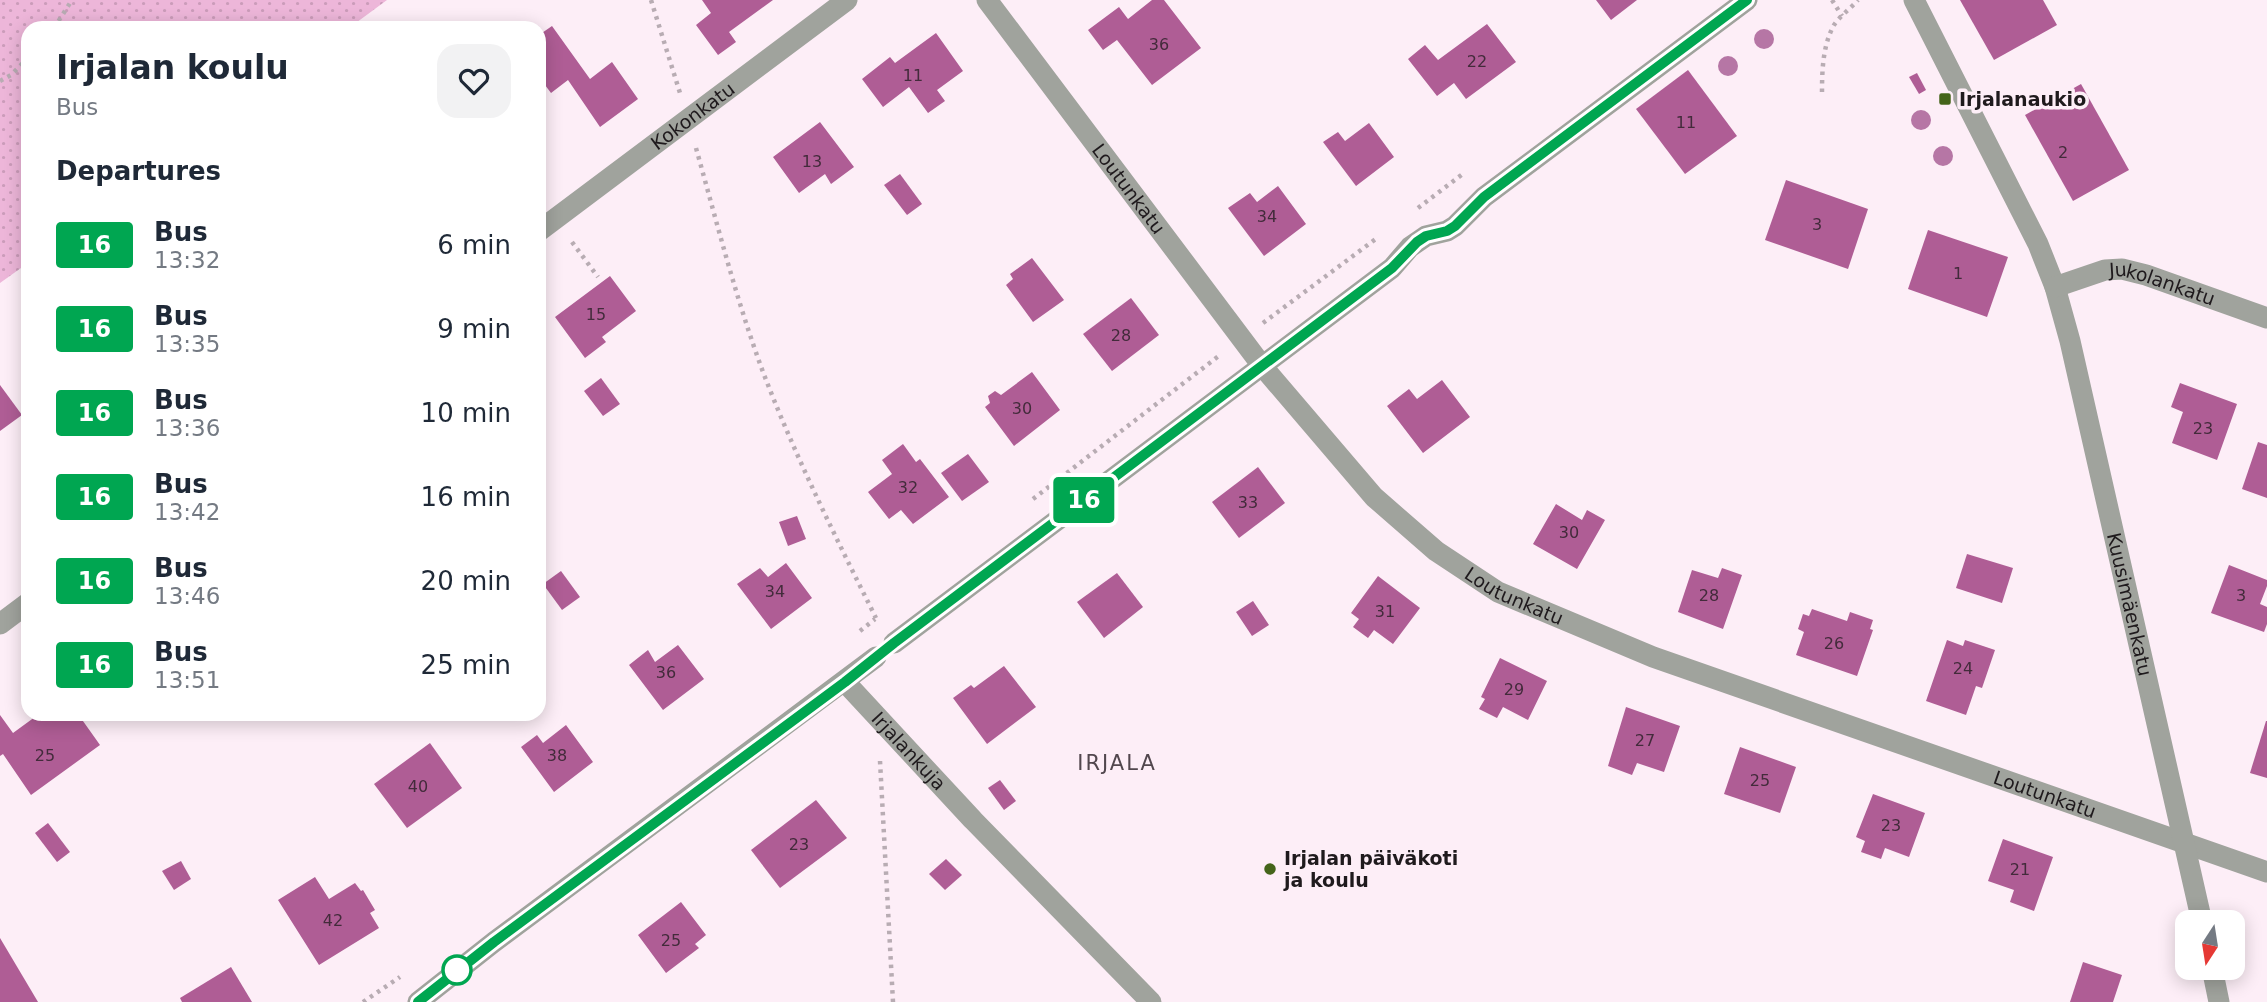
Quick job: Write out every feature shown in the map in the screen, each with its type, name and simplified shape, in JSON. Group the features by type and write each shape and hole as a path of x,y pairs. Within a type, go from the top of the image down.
{"street":[{"name":"Kokonkatu","path":"547,225 847,0"},
{"name":"Loutunkatu","path":"987,0 1263,367 1374,497 1436,551 1498,592 1653,657 2267,872"},
{"path":"894,643 1392,268 1410,247 1426,236 1447,231 1455,226 1484,197 1747,0"},
{"path":"1914,0 2038,244 2055,287"},
{"name":"Jukolankatu","path":"2055,287 2105,270 2122,269 2267,318"},
{"name":"Kuusimäenkatu","path":"2055,287 2070,341 2199,910"},
{"path":"0,624 21,608"},
{"path":"418,1002 494,942 876,657"},
{"name":"Irjalankuja","path":"845,682 973,820 1151,1002"},
{"path":"2214,980 2219,1002"}],"path":[{"path":"58,21 72,0"},
{"path":"651,0 688,119 746,325 764,375 831,529 876,618"},
{"path":"1832,0 1842,16"},
{"path":"1822,92 1825,49 1835,23 1858,0"},
{"path":"0,82 21,65"},
{"path":"547,225 598,276"},
{"path":"890,731 880,749 880,766 893,1002"}],"shaded area":[{"path":"0,0 387,0 358,21 21,21 21,268 0,283"}],"building":[{"path":"702,0 773,0 729,32 736,42 718,55 696,25 711,13"},
{"path":"1152,0 1164,0 1201,48 1152,85 1117,40 1103,50 1088,30 1119,7 1128,19"},
{"path":"1596,0 1637,0 1611,20"},
{"path":"1960,0 2043,0 2057,25 1994,60"},
{"path":"1487,24 1516,62 1466,99 1454,83 1437,96 1408,59 1425,45 1438,60"},
{"path":"552,26 590,79 612,62 638,99 600,127 568,80 551,93 546,86 546,30"},
{"path":"936,33 963,71 937,90 945,101 928,113 909,87 883,107 862,79 890,57 895,63"},
{"path":"1688,70 1737,136 1685,174 1636,109"},
{"path":"1917,73 1926,90 1919,94 1909,77"},
{"path":"2081,84 2129,170 2073,201 2025,115"},
{"path":"820,122 854,167 831,184 825,174 799,193 773,157"},
{"path":"1369,123 1394,157 1356,186 1323,142 1338,132 1345,141"},
{"path":"900,174 922,204 907,215 884,185"},
{"path":"1786,180 1868,209 1848,269 1765,240"},
{"path":"1278,186 1306,224 1264,256 1228,208 1250,193 1257,202"},
{"path":"1928,230 2008,257 1987,317 1908,289"},
{"path":"1032,258 1064,300 1033,322 1006,285 1013,279 1010,274"},
{"path":"610,276 636,311 602,337 606,342 585,358 555,317"},
{"path":"1131,298 1159,335 1112,371 1083,334"},
{"path":"1032,372 1060,410 1014,446 985,407 990,403 988,396 995,391 1001,395"},
{"path":"601,378 620,404 603,416 584,391"},
{"path":"1442,380 1470,417 1423,453 1387,406 1409,389 1417,399"},
{"path":"2180,383 2237,404 2217,460 2172,443 2183,412 2171,407"},
{"path":"0,385 21,416 0,431"},
{"path":"2258,442 2267,445 2267,498 2242,489"},
{"path":"903,444 916,462 920,459 949,497 913,524 901,510 889,519 868,492 892,474 882,460"},
{"path":"968,454 989,482 962,501 941,473"},
{"path":"1258,467 1285,503 1239,538 1212,502"},
{"path":"1556,504 1582,520 1587,510 1605,520 1577,569 1533,544"},
{"path":"797,516 806,539 788,546 779,522"},
{"path":"1967,554 2013,568 2002,603 1956,588"},
{"path":"786,563 812,598 771,629 737,584 760,568 768,577"},
{"path":"2229,565 2267,580 2260,604 2267,607 2264,632 2211,613"},
{"path":"1722,568 1742,575 1723,629 1678,612 1692,570 1718,578"},
{"path":"561,571 580,597 562,610 546,588 546,582"},
{"path":"1117,573 1143,607 1104,638 1077,602"},
{"path":"1378,576 1420,608 1393,644 1374,630 1368,638 1353,627 1359,619 1351,613"},
{"path":"1253,601 1269,625 1252,636 1236,612"},
{"path":"1812,609 1847,621 1850,612 1873,620 1870,629 1873,630 1857,676 1796,655 1804,632 1798,629 1803,614 1809,616"},
{"path":"1947,640 1963,646 1965,640 1995,650 1982,688 1976,686 1966,715 1926,701"},
{"path":"678,645 704,679 663,710 629,665 648,650 655,662"},
{"path":"1500,658 1547,681 1528,720 1503,707 1497,718 1479,709 1485,699 1481,697"},
{"path":"1004,666 1036,707 987,744 953,698 971,685 974,688"},
{"path":"1626,707 1680,726 1664,772 1637,763 1632,775 1608,766"},
{"path":"0,715 13,733 29,721 83,721 100,745 31,795 3,754 0,756"},
{"path":"2267,721 2267,778 2250,773"},
{"path":"566,725 593,762 554,792 521,747 537,735 543,743"},
{"path":"430,743 462,788 407,828 374,784"},
{"path":"1740,747 1796,767 1780,813 1724,794"},
{"path":"1000,780 1016,801 1004,810 988,788"},
{"path":"1873,794 1925,813 1909,857 1885,848 1881,859 1861,852 1865,841 1856,837"},
{"path":"816,800 847,838 780,888 751,850"},
{"path":"48,823 70,852 57,862 35,833"},
{"path":"2003,839 2053,857 2034,911 2010,902 2014,890 1988,881"},
{"path":"946,859 962,875 945,890 929,874"},
{"path":"181,861 191,879 174,890 162,871"},
{"path":"315,877 329,899 355,883 363,890 375,910 370,913 379,928 319,965 278,900"},
{"path":"681,902 706,935 695,944 699,948 666,973 638,935"},
{"path":"0,938 38,1002 0,1002"},
{"path":"2083,962 2122,975 2113,1002 2070,1002"},
{"path":"231,967 252,1002 182,1002 180,998"}],"bus line":[{"name":"16","path":"418,1002 494,942 1263,367 1392,268 1410,247 1426,236 1447,231 1461,222 1484,197 1747,0"}],"place":[{"name":"Irjalanaukio","path":"1945,99"},
{"name":"Irjalan päiväkoti ja koulu","path":"1270,869"}],"district":[{"name":"IRJALA","path":"1117,763"}]}
